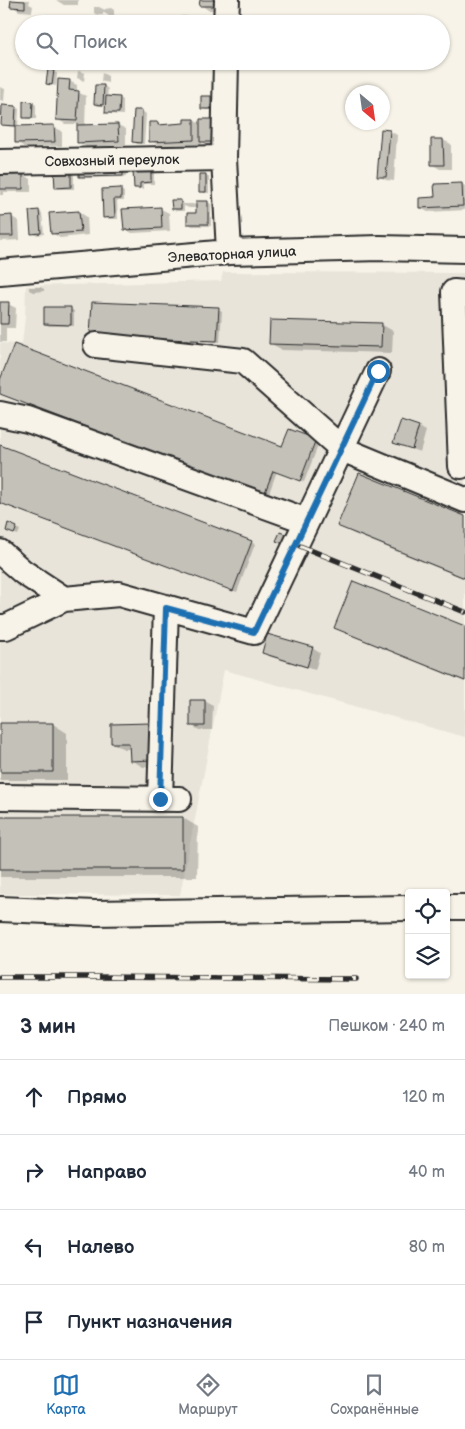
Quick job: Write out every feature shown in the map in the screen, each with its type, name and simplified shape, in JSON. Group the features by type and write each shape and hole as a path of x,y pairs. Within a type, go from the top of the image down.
{"street":[{"path":"226,15 227,0"},
{"path":"226,70 224,158 229,252"},
{"name":"Совхозный переулок","path":"0,162 224,158"},
{"name":"Элеваторная улица","path":"0,272 229,252 380,248 465,250"},
{"path":"461,466 454,292 465,293"},
{"path":"96,346 243,361 342,449 465,500"},
{"path":"0,627 6,627 64,599 119,594 254,632 378,371"},
{"path":"0,414 28,420 307,521"},
{"path":"0,552 23,572 64,599"},
{"path":"0,796 170,799 166,608"},
{"path":"450,907 465,907"},
{"path":"0,909 96,913 405,908"}],"shaded area":[{"path":"223,272 465,273 465,737 224,670 180,895 0,894 0,343 22,344 26,286 221,281"}],"building":[{"path":"11,0 25,1 25,8 10,7"},
{"path":"200,0 214,0 214,6 199,6"},
{"path":"48,70 54,70 52,85 46,84"},
{"path":"58,79 70,80 69,90 79,91 77,121 56,120"},
{"path":"95,85 104,85 103,105 94,104"},
{"path":"106,96 120,97 119,113 105,113"},
{"path":"201,96 211,96 211,109 201,109"},
{"path":"23,101 33,102 32,118 23,118"},
{"path":"2,105 16,106 15,126 1,125"},
{"path":"134,110 142,110 141,143 132,142"},
{"path":"184,119 194,119 194,140 149,142 149,122 158,122 158,125 184,123"},
{"path":"200,119 212,119 212,142 200,142"},
{"path":"118,124 119,141 77,143 77,125"},
{"path":"54,125 55,142 15,143 15,126"},
{"path":"381,130 390,130 386,177 377,177"},
{"path":"431,139 443,139 444,165 431,165"},
{"path":"133,170 151,170 151,182 140,183 140,188 134,188"},
{"path":"123,171 123,176 79,177 79,172"},
{"path":"54,172 71,172 71,187 55,188"},
{"path":"0,173 23,173 23,189 0,189"},
{"path":"199,174 206,174 206,192 199,192"},
{"path":"462,183 463,206 419,208 419,198 435,197 434,184"},
{"path":"121,188 121,199 114,199 115,217 103,218 102,189"},
{"path":"171,200 181,200 181,209 172,209"},
{"path":"196,201 208,201 208,224 187,224 187,213 196,213"},
{"path":"161,207 162,228 124,230 122,209"},
{"path":"39,210 41,233 31,234 29,211"},
{"path":"79,211 81,232 51,234 49,213"},
{"path":"12,215 13,236 0,236 0,216"},
{"path":"0,302 9,302 8,324 0,324"},
{"path":"92,302 219,307 217,341 90,336"},
{"path":"44,307 71,307 71,325 44,324"},
{"path":"270,320 382,323 381,347 269,344"},
{"path":"14,344 282,446 289,429 316,439 300,481 273,471 264,495 0,394 0,380"},
{"path":"401,420 419,426 412,449 393,443"},
{"path":"0,445 252,541 233,591 0,503"},
{"path":"359,473 465,516 465,578 337,526"},
{"path":"8,523 17,527 14,534 6,531"},
{"path":"280,532 302,541 298,550 276,541"},
{"path":"353,581 465,626 465,681 334,628"},
{"path":"267,634 313,647 307,667 262,653"},
{"path":"190,700 205,700 205,726 190,726"},
{"path":"0,723 53,723 53,772 0,772"},
{"path":"151,723 152,760 130,761 129,743 111,743 111,724"},
{"path":"0,817 183,817 183,869 0,869"}],"railway":[{"path":"300,546 465,612"},
{"path":"0,977 356,979"}],"route":[{"path":"160,799 166,608 254,632 378,371"}]}
